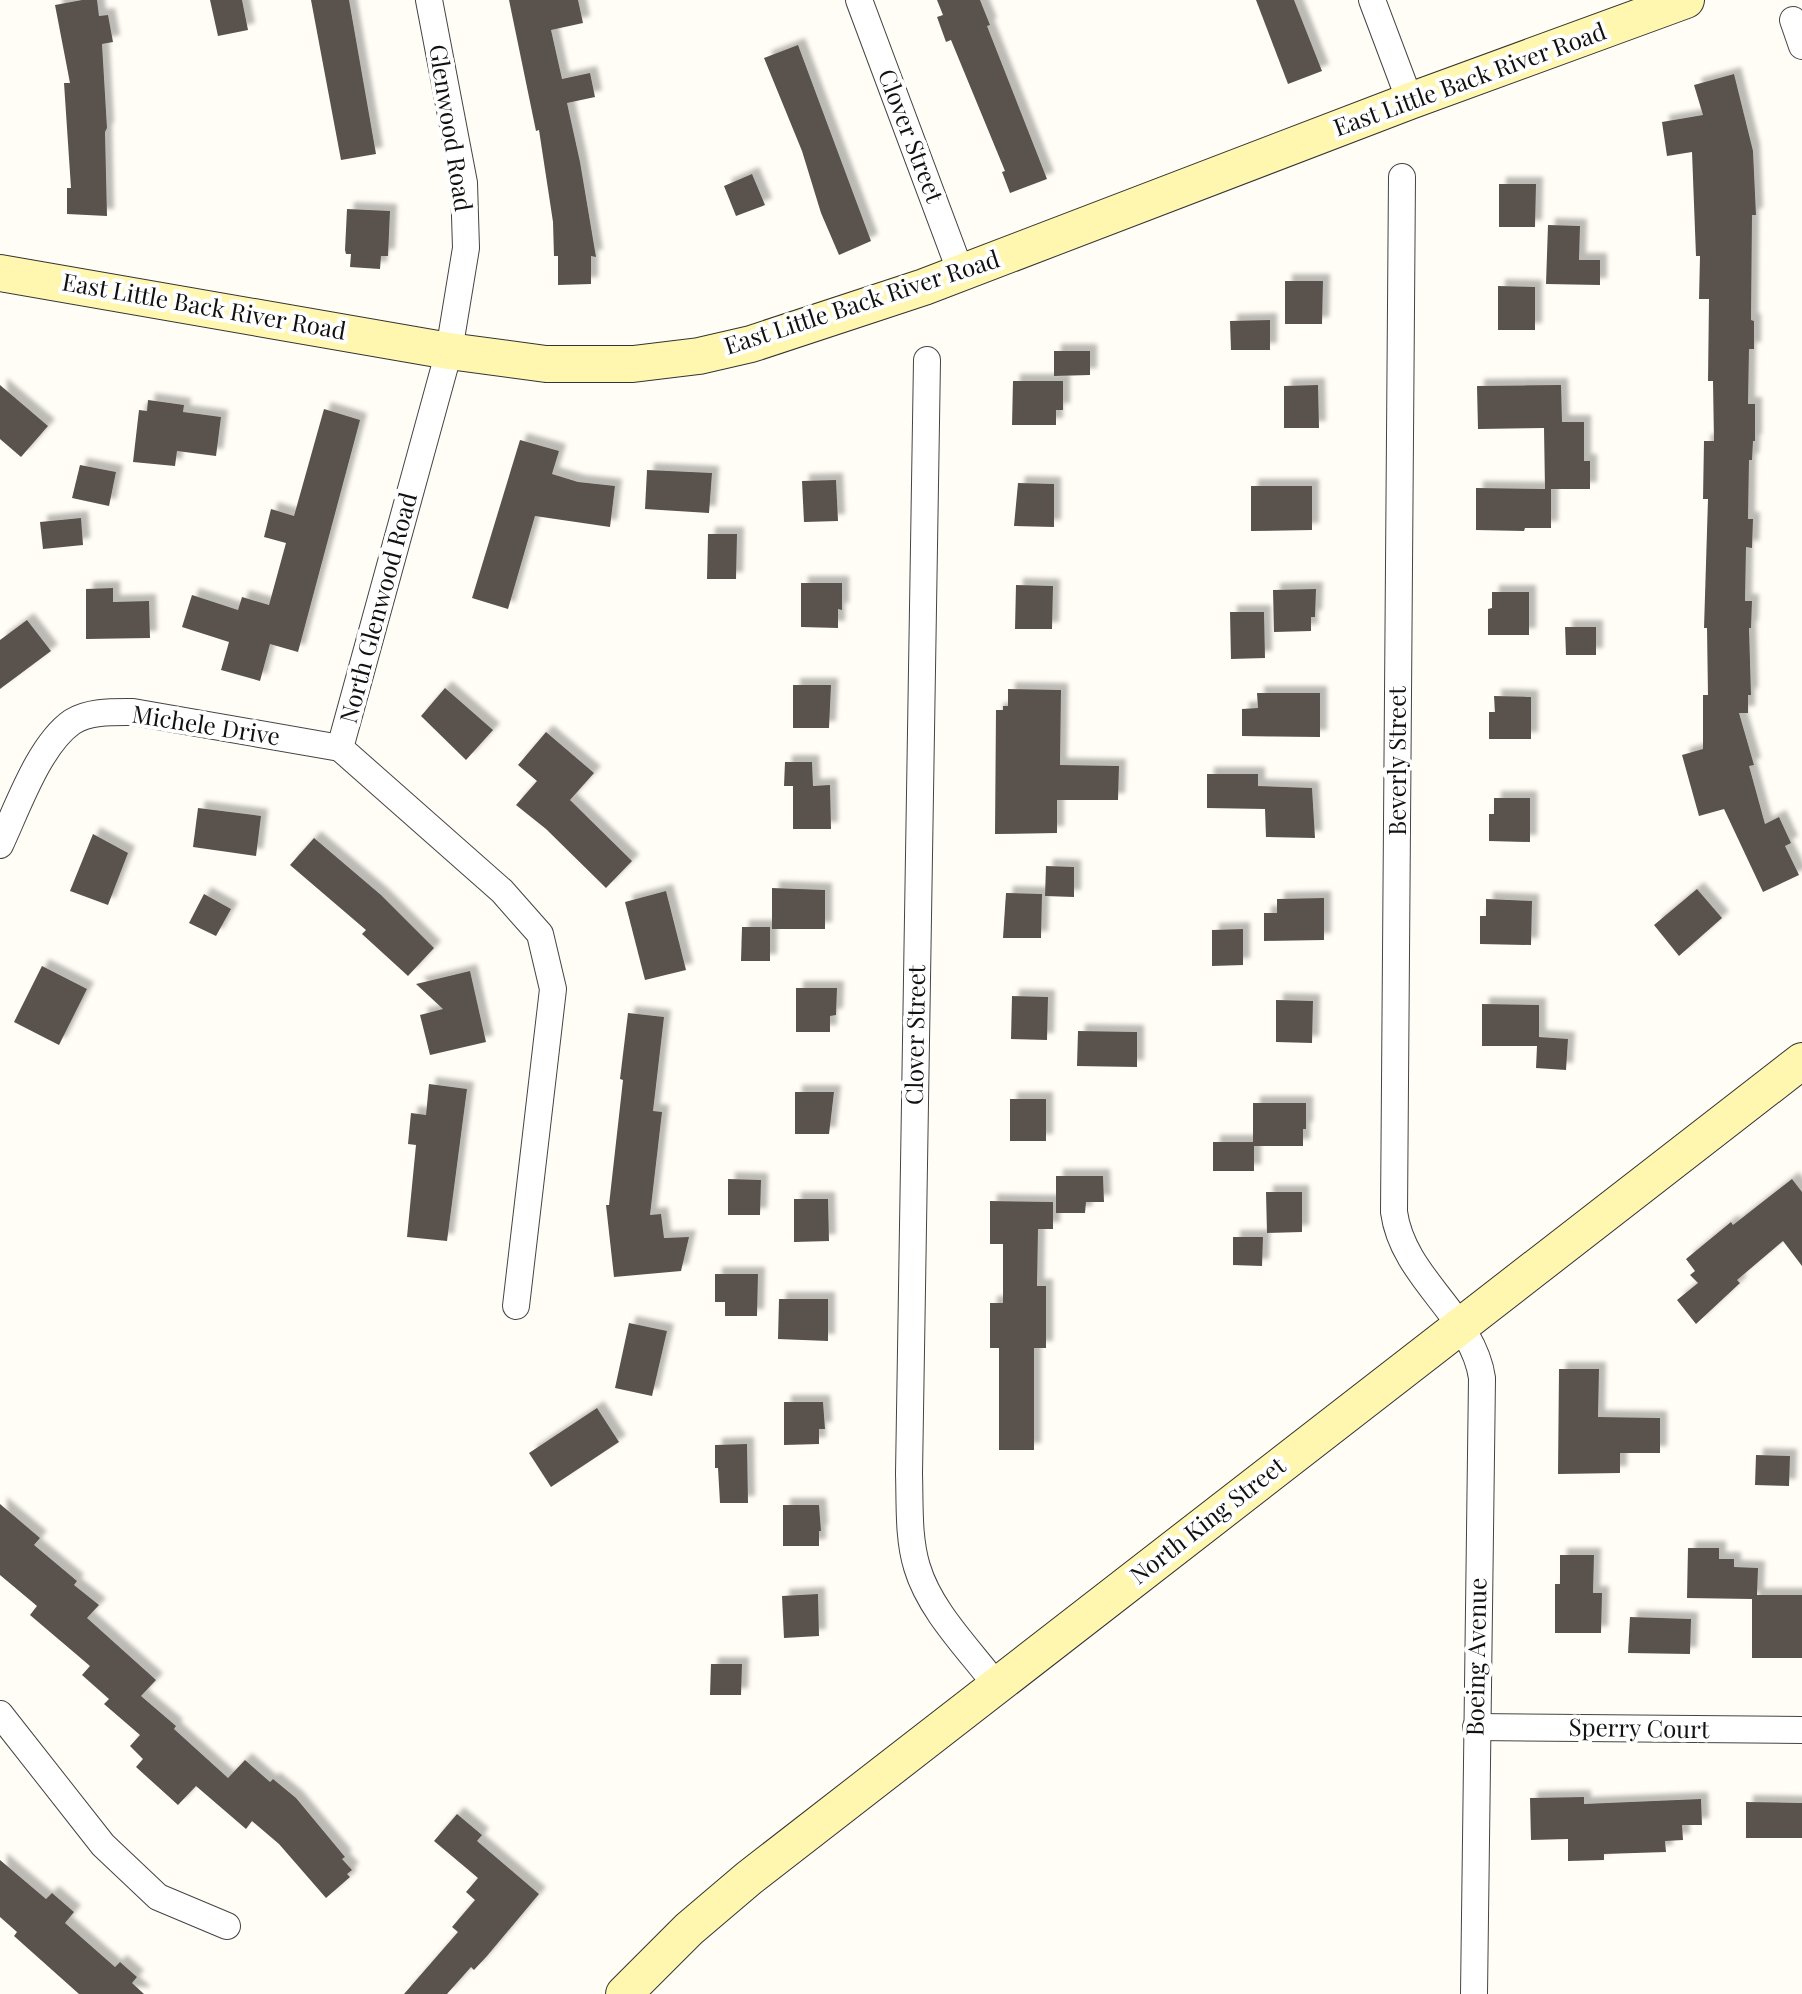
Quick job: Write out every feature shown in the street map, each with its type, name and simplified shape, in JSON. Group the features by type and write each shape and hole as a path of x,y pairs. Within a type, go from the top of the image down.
{"street":[{"name":"Glenwood Road","path":"429,0 464,183 466,248 449,351"},
{"name":"Clover Street","path":"859,0 961,273"},
{"path":"1372,0 1410,101"},
{"name":"East Little Back River Road","path":"0,273 449,351 546,364 633,364 699,356 751,344 924,287 1410,101 1686,0"},
{"path":"1793,20 1802,46"},
{"name":"Beverly Street","path":"1402,177 1394,1212 1401,1242 1410,1259 1458,1326"},
{"name":"North Glenwood Road","path":"449,351 340,748 502,891 540,934 553,989 516,1306"},
{"name":"Clover Street","path":"927,360 909,1442 912,1547 925,1587 996,1685"},
{"name":"Michele Drive","path":"0,845 52,743 73,721 101,712 133,712 340,748"},
{"name":"North King Street","path":"624,1994 689,1929 749,1878 1458,1326 1797,1074"},
{"name":"Boeing Avenue","path":"1458,1326 1475,1353 1482,1378 1474,1994"},
{"path":"0,1714 103,1845 158,1897 227,1926"},
{"name":"Sperry Court","path":"1476,1727 1802,1730"}],"building":[{"path":"97,0 99,16 108,15 113,42 102,44 107,128 107,216 67,214 67,188 71,188 64,83 70,83 55,5"},
{"path":"210,0 242,0 248,30 218,36"},
{"path":"311,0 349,0 376,154 341,160"},
{"path":"509,0 578,0 583,23 551,30 562,79 590,73 595,97 567,103 596,257 591,256 591,284 558,285 558,256 554,256 553,222 539,130 536,131"},
{"path":"937,0 980,0 990,25 987,26 1047,179 1010,193 1002,172 1005,171 951,40 946,42 937,17 943,15"},
{"path":"1256,0 1294,0 1322,71 1288,84"},
{"path":"798,45 871,241 839,255 821,213 802,151 764,58"},
{"path":"1734,74 1753,151 1756,215 1752,215 1751,320 1754,321 1754,349 1749,349 1748,404 1755,404 1755,441 1752,460 1749,460 1748,519 1753,519 1752,548 1746,547 1745,601 1752,601 1749,628 1751,695 1748,695 1748,713 1739,713 1754,765 1749,766 1765,824 1779,817 1791,843 1785,846 1799,875 1763,892 1724,809 1699,816 1682,755 1703,749 1703,695 1708,695 1707,628 1704,628 1708,499 1703,499 1704,441 1714,441 1713,381 1708,381 1709,299 1699,299 1700,256 1696,256 1692,152 1667,156 1662,122 1703,115 1694,85"},
{"path":"752,174 765,205 736,216 724,186"},
{"path":"1499,184 1536,184 1535,227 1499,227"},
{"path":"347,209 390,211 388,256 381,256 380,269 350,267 351,254 346,254 345,250"},
{"path":"1548,225 1580,226 1579,260 1600,260 1600,285 1546,284"},
{"path":"1285,281 1323,281 1322,324 1285,324"},
{"path":"1498,286 1535,287 1535,330 1498,330"},
{"path":"1270,320 1270,350 1231,350 1230,321"},
{"path":"1054,351 1090,351 1090,375 1054,376"},
{"path":"1013,381 1063,381 1063,410 1056,410 1056,425 1012,425"},
{"path":"0,385 48,426 21,457 0,439"},
{"path":"1318,385 1319,428 1284,428 1284,386"},
{"path":"1561,385 1562,422 1584,422 1584,461 1590,461 1590,489 1551,489 1551,528 1476,530 1476,488 1545,489 1544,428 1478,429 1477,386"},
{"path":"148,400 184,405 183,412 221,417 216,456 177,451 175,466 133,462 139,410 147,411"},
{"path":"324,409 360,420 298,652 270,644 260,681 221,670 229,642 182,627 192,595 238,610 242,597 269,605 286,543 264,537 271,509 294,516"},
{"path":"520,440 559,451 552,474 578,482 615,486 610,527 535,516 508,609 472,598"},
{"path":"80,465 116,472 109,506 72,498"},
{"path":"647,470 712,473 709,513 645,509"},
{"path":"836,480 838,521 804,522 802,481"},
{"path":"1018,483 1054,484 1054,527 1014,526"},
{"path":"1251,486 1312,486 1312,530 1251,531"},
{"path":"81,518 83,545 43,549 40,522"},
{"path":"708,534 737,534 736,579 707,579"},
{"path":"801,583 842,583 838,628 801,627"},
{"path":"1016,585 1053,586 1052,629 1015,629"},
{"path":"113,588 113,602 149,601 150,638 86,639 86,589"},
{"path":"1316,589 1311,631 1274,632 1273,590"},
{"path":"1492,592 1529,592 1529,635 1488,635 1488,609 1492,608"},
{"path":"1230,612 1264,612 1265,658 1231,659"},
{"path":"27,620 51,651 0,689 0,640"},
{"path":"1565,627 1596,627 1596,655 1566,655"},
{"path":"793,685 831,685 829,728 793,728"},
{"path":"445,688 493,730 466,760 421,716"},
{"path":"1008,689 1061,690 1060,765 1119,766 1118,800 1057,800 1057,833 995,834 996,710 1008,706"},
{"path":"1257,693 1320,693 1320,737 1242,736 1242,709 1258,708"},
{"path":"1494,696 1531,697 1531,739 1489,739 1489,712 1495,712"},
{"path":"546,732 594,773 570,800 632,861 606,888 546,829 516,805 537,781 518,765"},
{"path":"785,762 812,762 813,786 830,785 831,829 793,829 793,786 784,786"},
{"path":"1207,774 1258,774 1258,786 1312,788 1315,838 1266,837 1265,809 1207,808"},
{"path":"1494,798 1530,798 1530,842 1489,841 1489,814 1494,814"},
{"path":"198,808 261,816 256,856 193,847"},
{"path":"93,834 128,853 108,905 70,891"},
{"path":"314,838 381,895 434,948 408,976 362,934 366,930 290,865"},
{"path":"1046,866 1074,867 1074,897 1045,896"},
{"path":"772,888 825,890 825,929 772,929"},
{"path":"1697,889 1722,918 1679,956 1654,925"},
{"path":"666,891 686,970 645,980 625,902"},
{"path":"1006,893 1042,894 1041,938 1003,938"},
{"path":"204,894 231,909 216,936 189,923"},
{"path":"1324,898 1324,940 1264,941 1264,913 1277,913 1277,899"},
{"path":"1486,899 1532,901 1531,945 1480,944 1480,916 1486,916"},
{"path":"742,927 770,927 770,961 741,961"},
{"path":"1243,929 1243,965 1212,966 1212,930"},
{"path":"42,966 87,989 59,1045 14,1022"},
{"path":"470,971 486,1042 430,1055 420,1015 443,1009 416,984"},
{"path":"796,988 837,988 836,1015 830,1016 830,1032 796,1032"},
{"path":"1012,996 1048,997 1047,1040 1011,1039"},
{"path":"1276,1000 1313,1001 1312,1043 1276,1042"},
{"path":"1482,1004 1539,1005 1539,1037 1568,1039 1566,1070 1536,1068 1537,1046 1482,1046"},
{"path":"628,1013 664,1017 653,1111 662,1112 650,1215 661,1214 664,1238 689,1237 681,1271 614,1277 606,1205 609,1205"},
{"path":"1078,1031 1137,1032 1137,1067 1077,1066"},
{"path":"429,1084 467,1089 447,1241 407,1237 416,1145 408,1144 411,1113 426,1115"},
{"path":"795,1092 834,1092 829,1134 795,1134"},
{"path":"1010,1099 1046,1099 1046,1141 1010,1141"},
{"path":"1253,1103 1306,1103 1303,1146 1254,1146 1254,1171 1213,1171 1213,1142 1253,1142"},
{"path":"1056,1176 1103,1176 1104,1202 1086,1202 1085,1213 1056,1213"},
{"path":"728,1179 761,1180 760,1215 728,1215"},
{"path":"1792,1179 1802,1192 1802,1266 1783,1241 1737,1280 1740,1283 1696,1324 1677,1300 1698,1283 1690,1275 1695,1271 1686,1259 1731,1222 1733,1225"},
{"path":"1266,1192 1302,1192 1302,1232 1267,1233"},
{"path":"794,1199 828,1199 829,1241 794,1242"},
{"path":"990,1201 1053,1202 1053,1229 1038,1229 1037,1286 1046,1286 1046,1348 1034,1348 1034,1450 999,1450 999,1348 990,1348 990,1303 1003,1303 1003,1244 990,1244"},
{"path":"1233,1237 1263,1237 1262,1266 1233,1265"},
{"path":"715,1274 758,1274 757,1316 725,1316 725,1302 715,1302"},
{"path":"779,1299 828,1299 828,1341 778,1339"},
{"path":"629,1323 667,1331 652,1396 615,1388"},
{"path":"1559,1369 1599,1369 1598,1417 1660,1418 1660,1453 1620,1453 1620,1473 1558,1474"},
{"path":"784,1402 823,1402 825,1429 819,1429 819,1444 784,1445"},
{"path":"597,1408 619,1442 551,1487 529,1453"},
{"path":"747,1444 748,1503 720,1503 715,1445"},
{"path":"1756,1455 1790,1456 1789,1486 1755,1485"},
{"path":"0,1504 40,1538 34,1545 77,1581 74,1585 99,1605 87,1618 156,1680 141,1696 228,1778 245,1760 270,1782 273,1779 296,1798 345,1857 342,1859 352,1870 347,1874 350,1877 326,1898 279,1844 252,1821 246,1829 196,1786 178,1805 136,1767 143,1759 130,1746 140,1735 104,1704 109,1699 82,1675 90,1666 30,1615 37,1606 0,1575"},
{"path":"783,1505 819,1505 819,1546 783,1546"},
{"path":"1688,1548 1719,1548 1719,1559 1734,1559 1734,1567 1758,1568 1757,1595 1802,1595 1802,1658 1752,1658 1752,1599 1687,1598"},
{"path":"1560,1555 1594,1555 1593,1593 1602,1593 1601,1633 1555,1633 1555,1584 1560,1584"},
{"path":"818,1594 819,1636 784,1638 782,1596"},
{"path":"1630,1617 1691,1619 1690,1654 1628,1653"},
{"path":"711,1664 742,1664 741,1695 710,1695"},
{"path":"1584,1797 1584,1804 1701,1799 1702,1825 1682,1825 1683,1840 1665,1841 1666,1852 1604,1854 1604,1860 1568,1861 1568,1839 1531,1840 1530,1798"},
{"path":"1746,1802 1802,1803 1802,1838 1746,1838"},
{"path":"457,1814 482,1835 477,1841 539,1894 487,1956 474,1970 471,1967 447,1994 404,1994 458,1932 452,1927 475,1900 466,1892 478,1878 434,1841"},
{"path":"0,1860 46,1899 52,1893 74,1912 65,1923 115,1967 120,1962 137,1977 132,1983 144,1994 79,1994 14,1936 17,1932 0,1917"}]}
